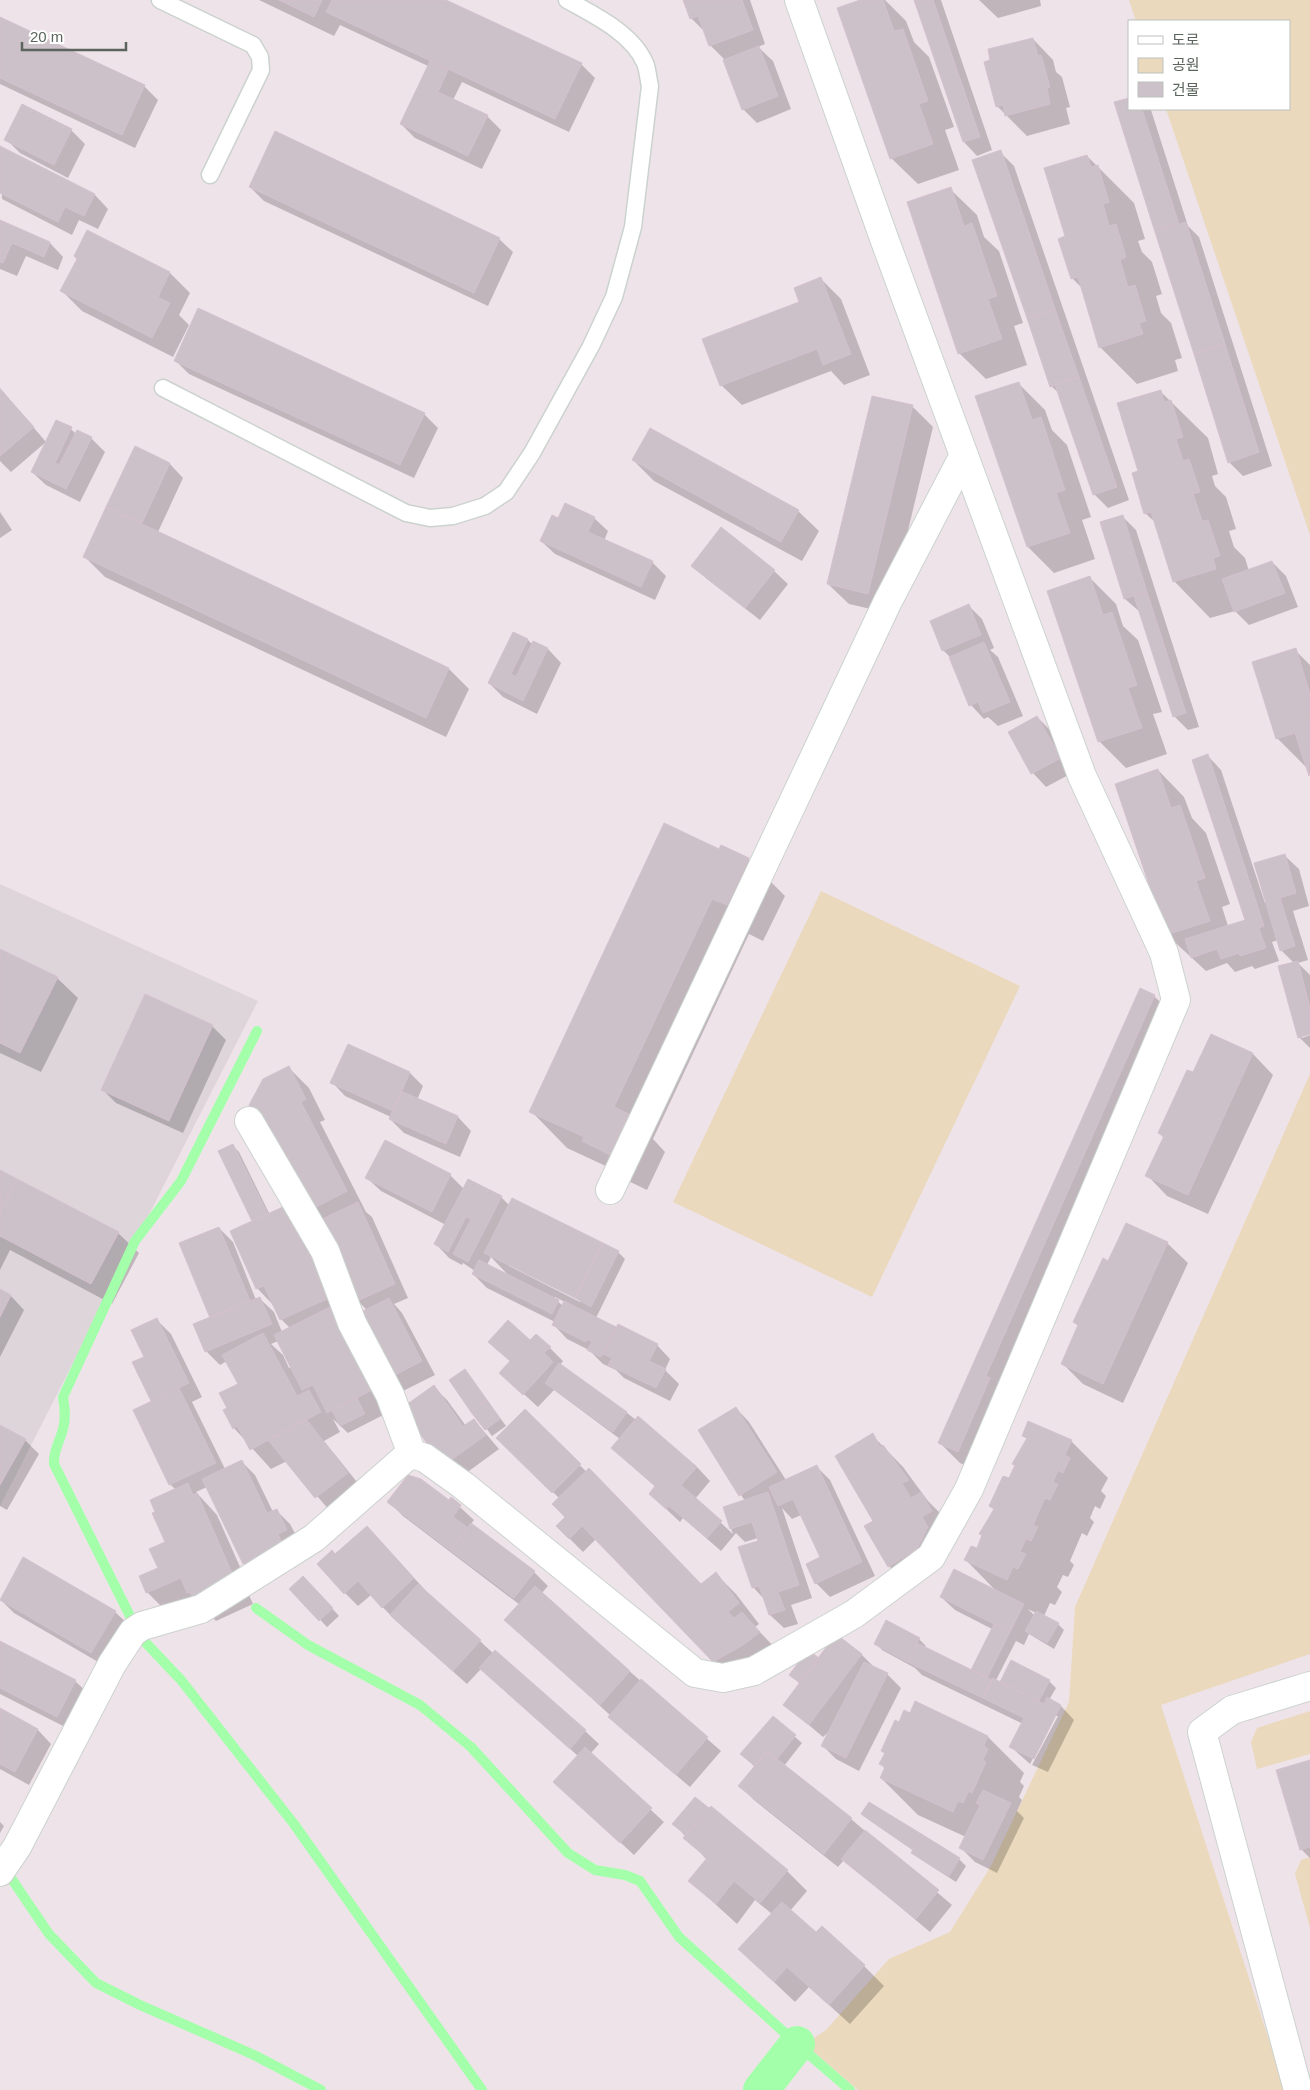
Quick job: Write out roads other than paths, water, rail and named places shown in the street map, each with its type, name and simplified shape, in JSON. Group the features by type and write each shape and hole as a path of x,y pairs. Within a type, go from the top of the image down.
{"street":[{"path":"0,1872 18,1847 112,1664 137,1629 201,1609 306,1544 412,1454 425,1458 464,1486 695,1673 723,1678 754,1671 854,1614 931,1557 969,1489 1176,1000 1164,953 1082,776 799,0"},
{"path":"610,1190 887,603 964,455"},
{"path":"249,1121 325,1251 352,1323 390,1395 412,1454"},
{"path":"1298,2090 1202,1732 1232,1710 1310,1686"}],"lane":[{"path":"160,0 253,45 260,57 261,70 210,175"},
{"path":"163,388 406,513 430,518 453,516 486,506 506,492 532,453 595,338 614,297 633,227 650,86 646,64 632,44 598,18 567,0"}],"waterway":[{"path":"257,1031 181,1181 135,1241 63,1397 65,1421 56,1450 54,1464 131,1618 145,1642 181,1680 294,1824 482,2090"},
{"path":"256,1608 308,1645 420,1705 471,1747 568,1853 595,1870 625,1875 640,1881 679,1937 850,2090"},
{"path":"11,1878 49,1934 96,1983 140,2005 254,2055 321,2090"},
{"path":"761,2090 797,2044"}]}
